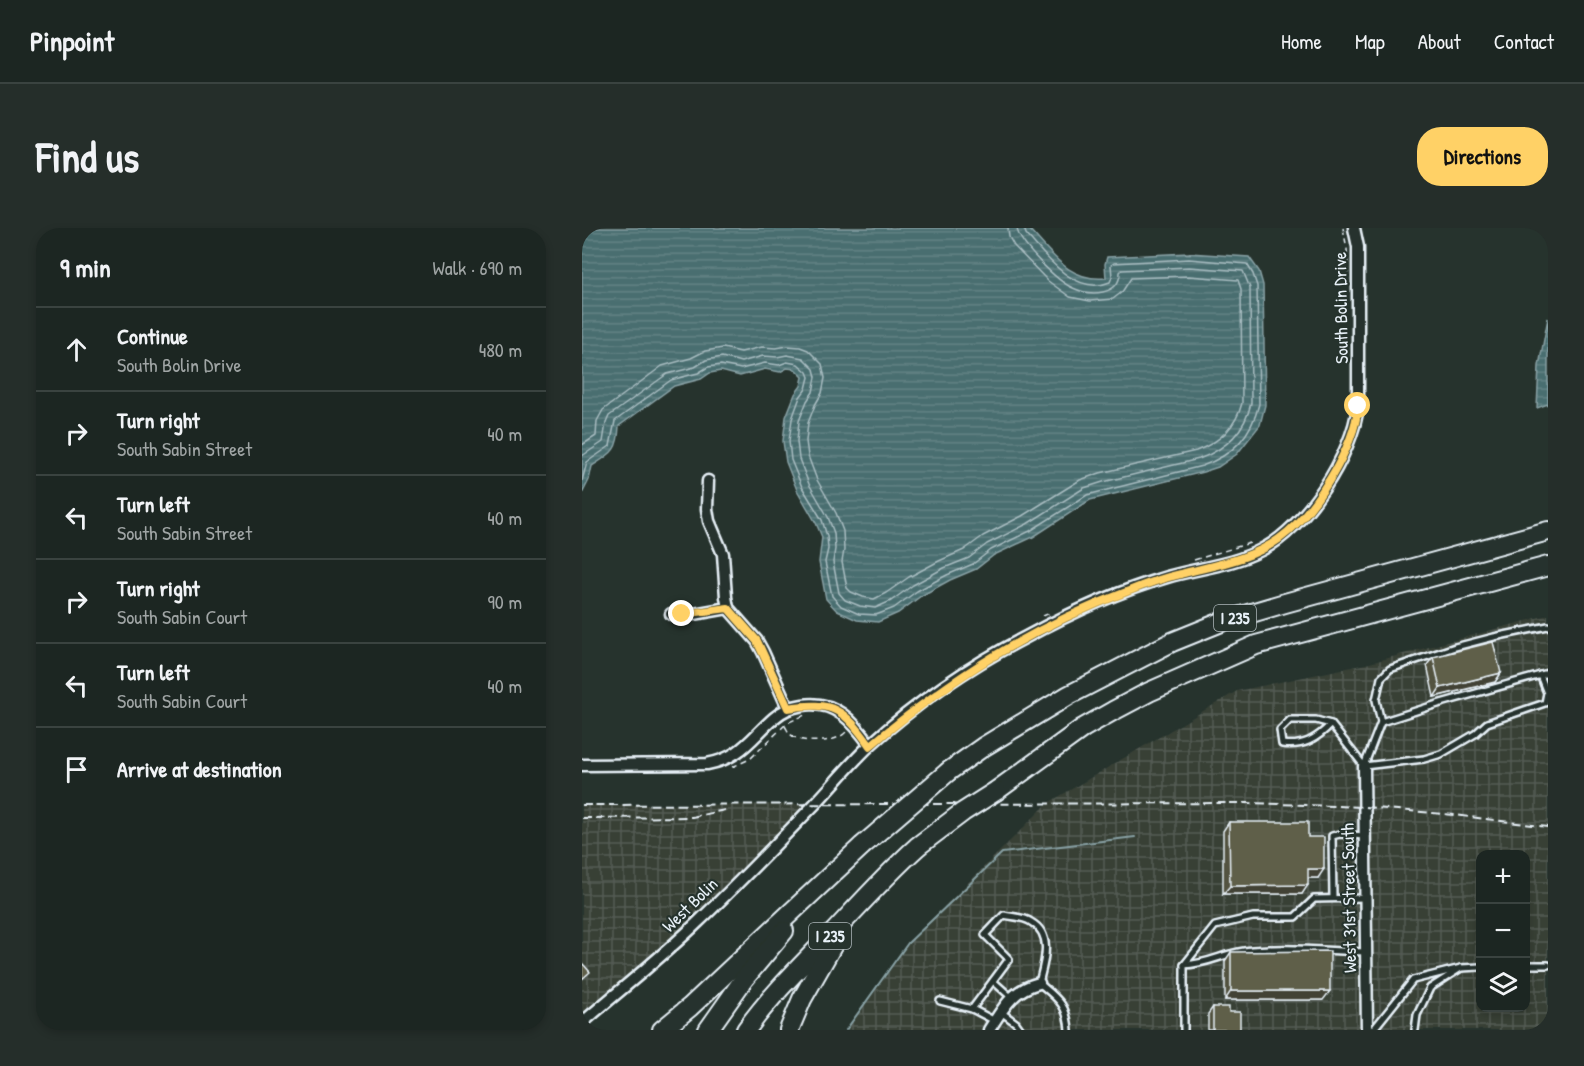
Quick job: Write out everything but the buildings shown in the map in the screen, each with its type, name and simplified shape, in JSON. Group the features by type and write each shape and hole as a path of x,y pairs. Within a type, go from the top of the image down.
{"highway":[{"name":"I 235","path":"708,1030 744,979 821,885 862,846 949,771 983,747 1069,695 1172,642 1214,626 1285,603 1548,531"},
{"name":"I 235","path":"746,1030 762,1007 887,873 963,812 1083,728 1149,692 1248,648 1548,566"},
{"path":"662,1030 690,1007 780,920 821,885"},
{"path":"789,1030 802,999 852,913"}],"street":[{"name":"South Bolin Drive","path":"814,804 870,746 930,697 986,659 1090,606 1149,584 1263,550 1281,538 1303,517 1350,443 1358,414 1358,247 1354,228"},
{"path":"708,482 707,509 709,521 723,554 728,608 757,641 788,708"},
{"path":"671,614 694,614 728,608"},
{"path":"582,765 718,762 747,747 775,717 788,708 818,704 834,708 850,720 870,746"},
{"name":"West 31st Street South","path":"1364,766 1367,1030"},
{"name":"West Bolin","path":"582,1023 698,923 814,804"},
{"path":"995,1021 1012,998 1025,987 1040,983"}],"lane":[{"path":"1364,766 1382,722 1376,700 1381,678 1390,669 1455,647 1548,626"},
{"path":"1382,722 1548,673"},
{"path":"1364,766 1424,759 1441,754 1475,734 1487,723 1545,703 1547,693 1540,675"},
{"path":"1331,724 1318,738 1294,746 1281,744 1280,730 1290,720 1316,720 1331,724 1364,766"},
{"path":"1333,898 1332,836 1340,834 1364,836"},
{"path":"1184,1030 1184,965 1215,926 1252,917 1295,917 1314,899 1366,898"},
{"path":"972,1009 1009,960 985,935 1004,915 1031,921 1042,932 1047,952 1040,983 1063,1003 1068,1017 1069,1030"},
{"path":"1184,965 1201,964 1241,951 1262,949 1367,952"},
{"path":"1530,965 1548,965"},
{"path":"1373,1030 1413,980 1461,968 1476,967"},
{"path":"1415,1030 1417,1015 1430,988 1461,968"},
{"path":"993,981 1012,998"},
{"path":"940,1001 972,1009 995,1021 1016,1023 1021,1030"}],"path":[{"path":"1343,228 1347,249 1348,280"},
{"path":"1187,562 1257,541"},
{"path":"1039,618 1053,611"},
{"path":"724,769 750,759 784,725 801,716 811,714"},
{"path":"784,725 790,735 821,742 836,739 847,732 849,734"}],"shaded area":[{"path":"1548,615 1548,1030 846,1030 908,943 1048,803 1237,691 1366,664"},
{"path":"822,804 582,1022 582,805"}],"water":[{"path":"582,228 1028,228 1053,256 1071,271 1093,278 1106,278 1107,257 1189,253 1249,257 1259,271 1263,285 1265,405 1260,425 1237,454 1218,467 1090,500 1033,537 994,555 976,569 921,596 898,613 878,622 857,620 837,611 826,599 819,562 822,537 797,490 786,462 783,441 786,417 803,377 795,369 787,368 780,372 765,369 740,376 721,371 674,386 619,426 613,450 592,466 589,480 582,494"},
{"path":"1548,318 1548,404 1537,408 1539,366"}],"waterway":[{"path":"846,1030 908,943 1002,853 1135,837"}],"railway":[{"path":"582,805 1248,803 1364,807 1455,815 1548,827"},
{"path":"582,818 692,817 725,810"}],"route":[{"path":"682,614 728,608 757,641 788,708 818,704 834,708 850,720 870,746 930,697 986,659 1026,637 1090,606 1166,578 1249,556 1281,538 1303,517 1336,468 1350,443 1356,425 1358,406"}]}
